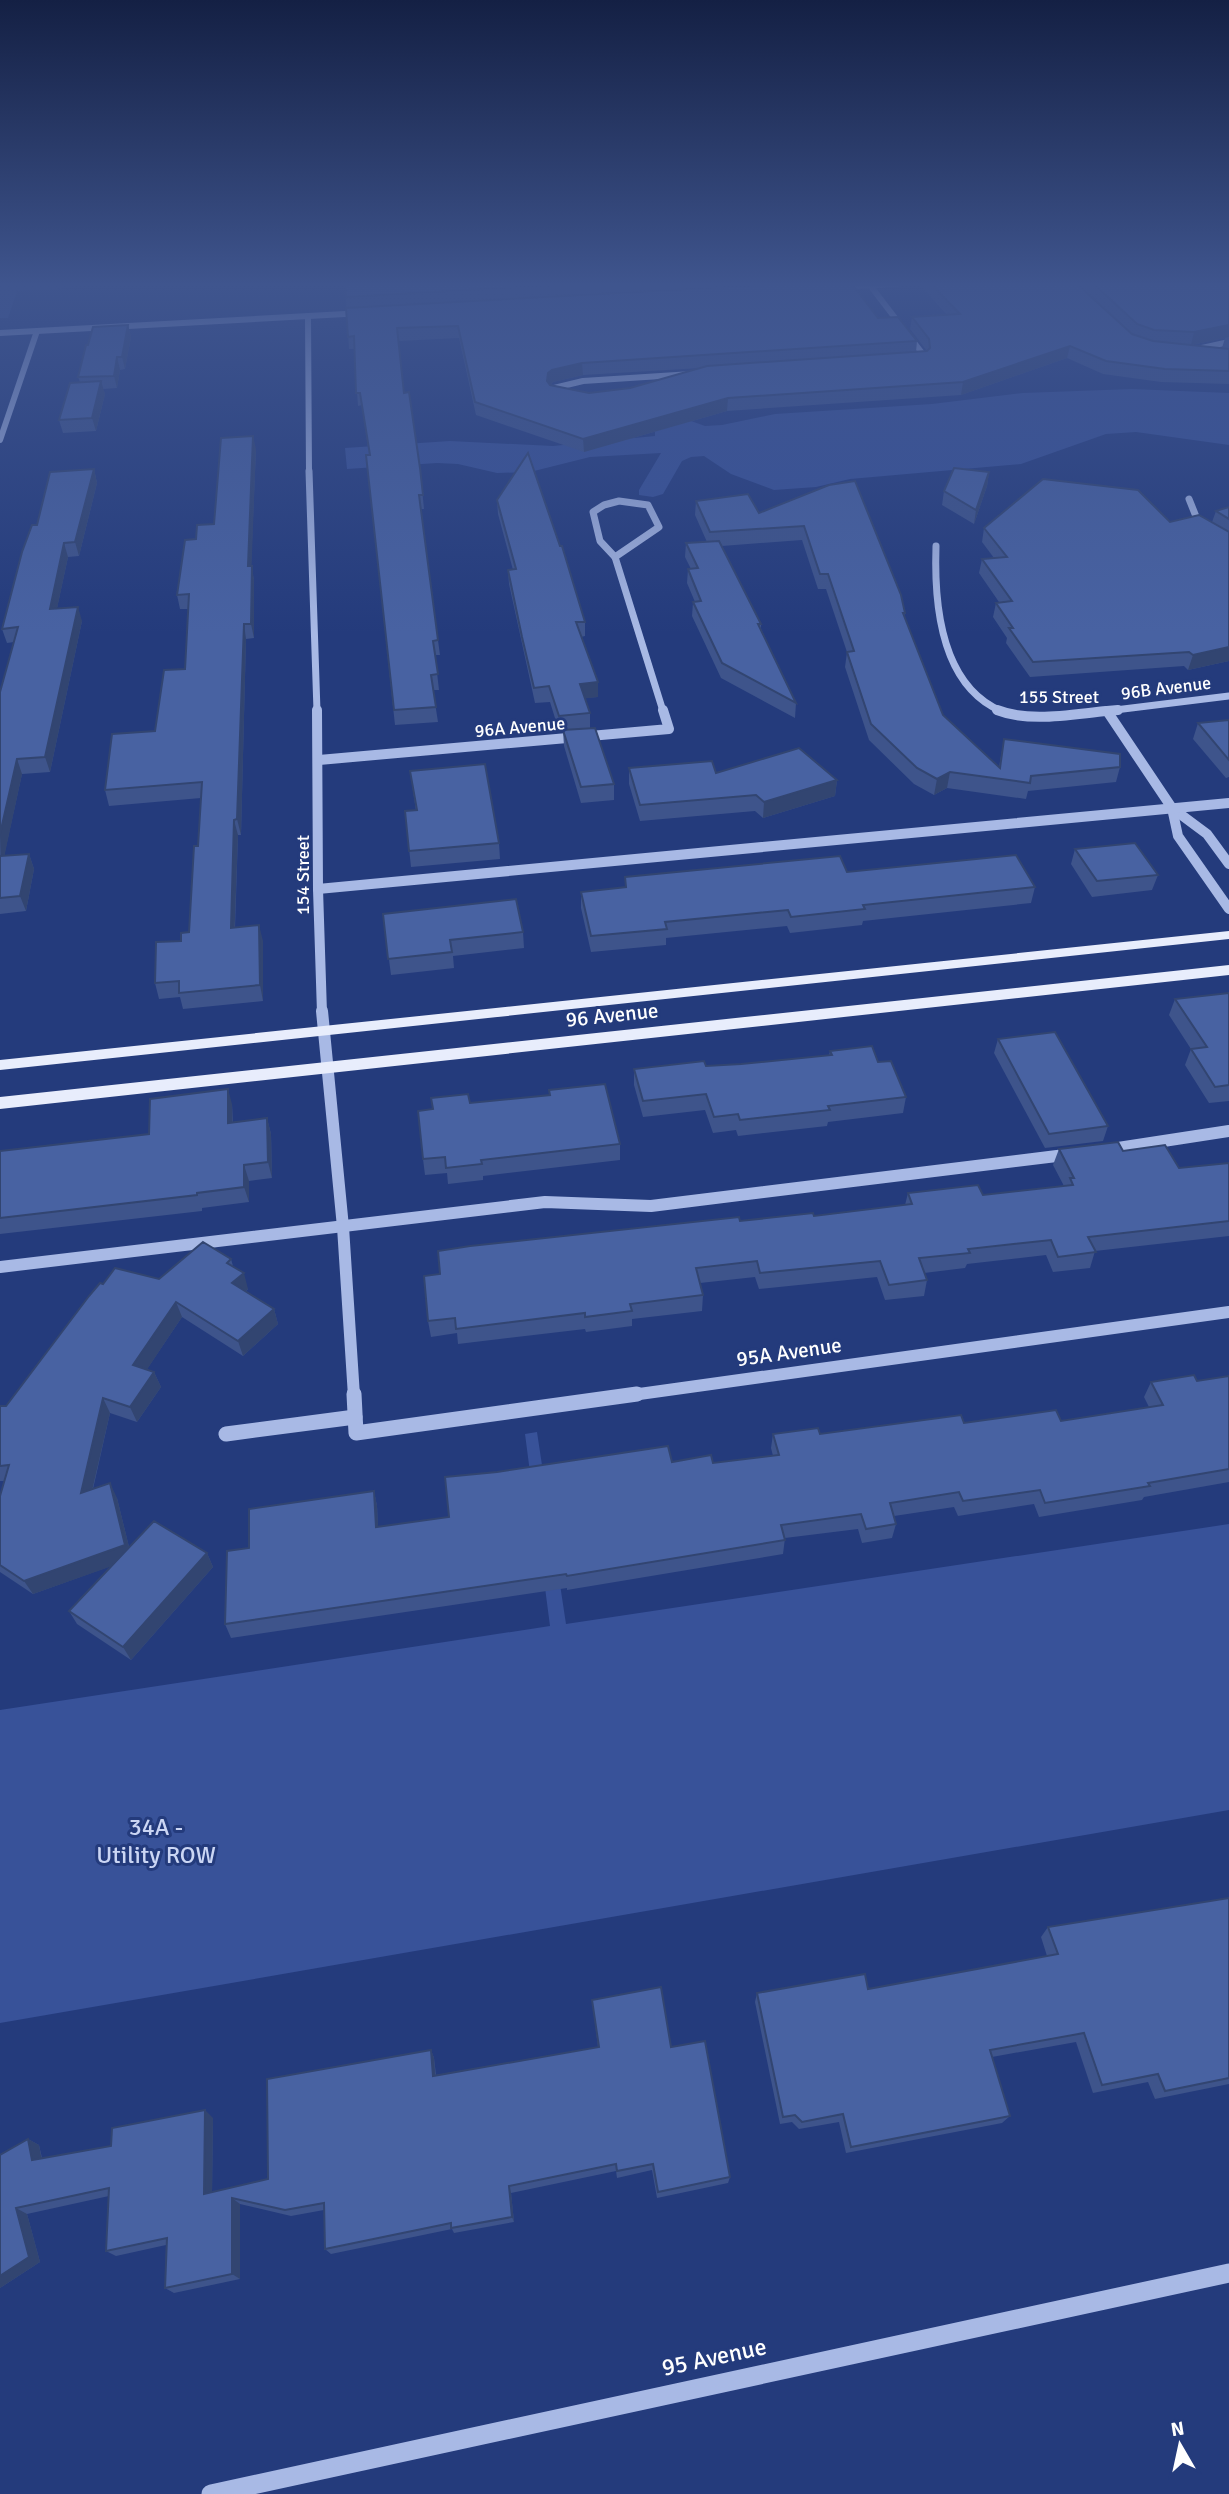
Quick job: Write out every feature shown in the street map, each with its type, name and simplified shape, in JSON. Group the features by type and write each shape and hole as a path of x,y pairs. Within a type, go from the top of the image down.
{"main road":[{"name":"96 Avenue","path":"0,1065 1229,935"},
{"name":"96 Avenue","path":"0,1103 1229,971"}],"street":[{"path":"0,440 13,400"},
{"name":"154 Street","path":"309,400 319,760 318,889 324,1032 343,1227 356,1433"},
{"path":"1189,499 1199,524 1229,543"},
{"name":"96A Avenue","path":"319,760 669,729 614,557 600,541 593,512 595,509 620,502 648,505 659,527 614,557"},
{"name":"155 Street","path":"936,546 934,567 940,610 957,672 964,681 993,707 1010,713 1107,711 1172,808 1207,834 1229,864"},
{"name":"96B Avenue","path":"1107,711 1229,696"},
{"path":"318,889 1229,803"},
{"name":"155 Street","path":"1172,808 1178,836 1229,909"},
{"path":"0,1267 545,1202 651,1206 1158,1143 1229,1131"},
{"name":"95A Avenue","path":"356,1433 1229,1312"},
{"path":"226,1434 355,1417"},
{"name":"95 Avenue","path":"211,2494 1229,2273"}],"green space":[{"path":"962,400 1229,400 1229,445 1136,432 1106,434 1021,464 850,479 816,487 774,490 731,474 704,456 691,457 682,461 663,494 653,497 639,495 639,490 661,453 590,457 530,472 497,473 458,464 437,463 347,469 345,448 450,441 553,446 655,436 655,430 691,421 705,426 722,425 775,414"},
{"name":"34A - Utility ROW","path":"537,1432 566,1624 1229,1524 1229,1810 0,2023 0,1710 550,1626 525,1434"}],"building":[{"path":"65,400 96,400 92,418 59,420"},
{"path":"361,400 410,400 423,495 419,495 438,640 433,641 438,674 431,675 436,707 394,710 366,455 370,455"},
{"path":"475,400 720,400 583,439"},
{"path":"253,436 248,566 252,566 251,624 244,624 231,928 259,925 260,985 179,993 179,981 155,983 156,942 181,941 181,933 189,932 194,846 198,846 202,782 105,790 112,734 155,731 164,670 185,669 189,594 177,595 185,540 196,539 197,525 214,524 221,438"},
{"path":"528,453 562,546 585,622 576,622 598,682 580,684 590,713 559,716 549,686 534,688 508,570 516,569 497,500"},
{"path":"954,468 989,472 976,510 944,491"},
{"path":"94,469 75,542 64,543 50,609 78,607 45,757 17,759 0,834 0,692 18,627 2,629 22,552 32,525 37,525 50,472"},
{"path":"1043,479 1138,490 1170,522 1199,515 1229,532 1229,647 1193,655 1189,652 1033,662 1009,628 1013,628 996,603 1012,601 982,559 1007,557 984,528"},
{"path":"855,481 901,595 903,613 943,715 1000,768 1004,739 1120,754 1120,767 1031,776 1030,783 950,772 937,779 917,768 871,724 847,652 854,651 828,574 820,574 804,526 710,532 696,501 748,494 759,513 829,485"},
{"path":"1229,507 1229,519 1216,511"},
{"path":"719,541 761,624 758,624 796,703 722,663 693,602 701,601 688,569 698,568 686,543"},
{"path":"1229,720 1229,760 1198,723"},
{"path":"595,728 614,784 581,787 563,730"},
{"path":"799,748 837,780 764,802 756,795 640,805 629,768 712,761 716,773"},
{"path":"485,764 499,843 409,851 405,811 417,810 410,771"},
{"path":"1135,843 1158,875 1097,881 1075,849"},
{"path":"29,854 20,896 0,898 0,856"},
{"path":"1016,855 1035,887 863,905 865,909 791,917 788,910 665,922 667,929 591,936 581,892 626,887 625,877 840,856 847,872"},
{"path":"516,899 523,932 450,940 452,952 388,959 383,914"},
{"path":"1229,993 1229,1085 1215,1087 1191,1049 1207,1047 1175,999"},
{"path":"1055,1032 1108,1126 1049,1134 998,1039"},
{"path":"872,1046 878,1062 891,1061 906,1097 828,1106 830,1110 740,1120 738,1114 714,1117 706,1094 643,1101 634,1069 704,1061 706,1066 741,1064 832,1055 830,1051"},
{"path":"605,1084 620,1144 481,1160 482,1164 446,1168 445,1157 423,1159 418,1111 433,1109 431,1098 468,1094 470,1103 550,1095 549,1090"},
{"path":"228,1089 228,1123 267,1118 268,1162 244,1165 244,1187 0,1218 0,1151 149,1134 150,1099"},
{"path":"1118,1142 1123,1151 1165,1145 1179,1168 1229,1163 1229,1221 1088,1237 1096,1252 1058,1257 1051,1240 968,1249 970,1253 919,1258 927,1280 889,1285 880,1261 760,1273 757,1261 696,1268 703,1295 630,1304 632,1311 585,1317 585,1313 456,1329 455,1318 428,1321 424,1276 440,1274 438,1251 739,1217 740,1221 813,1213 814,1216 912,1204 908,1193 978,1185 983,1195 1073,1185 1070,1178 1074,1178 1059,1149"},
{"path":"203,1242 231,1259 227,1263 244,1273 232,1283 274,1309 238,1341 176,1302 133,1365 154,1372 130,1407 103,1398 81,1493 110,1483 125,1545 24,1581 0,1565 0,1496 9,1465 0,1466 0,1406 6,1406 89,1296 115,1268 159,1279"},
{"path":"1194,1375 1197,1381 1229,1376 1229,1469 1148,1483 1150,1486 1045,1503 1040,1490 963,1501 959,1492 890,1503 896,1524 866,1529 861,1514 781,1525 785,1540 567,1576 566,1574 225,1624 227,1551 249,1548 249,1509 374,1491 376,1527 449,1517 445,1477 497,1472 668,1446 672,1462 711,1455 713,1463 779,1455 773,1434 818,1428 820,1434 961,1415 964,1423 1056,1410 1061,1421 1163,1405 1151,1382"},
{"path":"154,1521 207,1553 123,1647 69,1611"},
{"path":"1229,1898 1229,2078 1165,2091 1158,2074 1102,2085 1084,2033 990,2050 1010,2116 851,2147 843,2114 802,2122 795,2115 783,2117 757,1993 865,1974 868,1989 1058,1954 1048,1927"},
{"path":"661,1987 671,2047 705,2041 730,2177 658,2192 653,2164 617,2171 616,2164 509,2186 512,2217 451,2228 451,2223 325,2249 324,2203 285,2210 232,2198 232,2274 165,2288 167,2238 106,2251 109,2188 16,2208 29,2257 0,2276 0,2155 28,2139 32,2160 111,2146 112,2128 205,2110 204,2194 268,2179 267,2079 431,2050 433,2076 599,2047 592,2000"}]}
